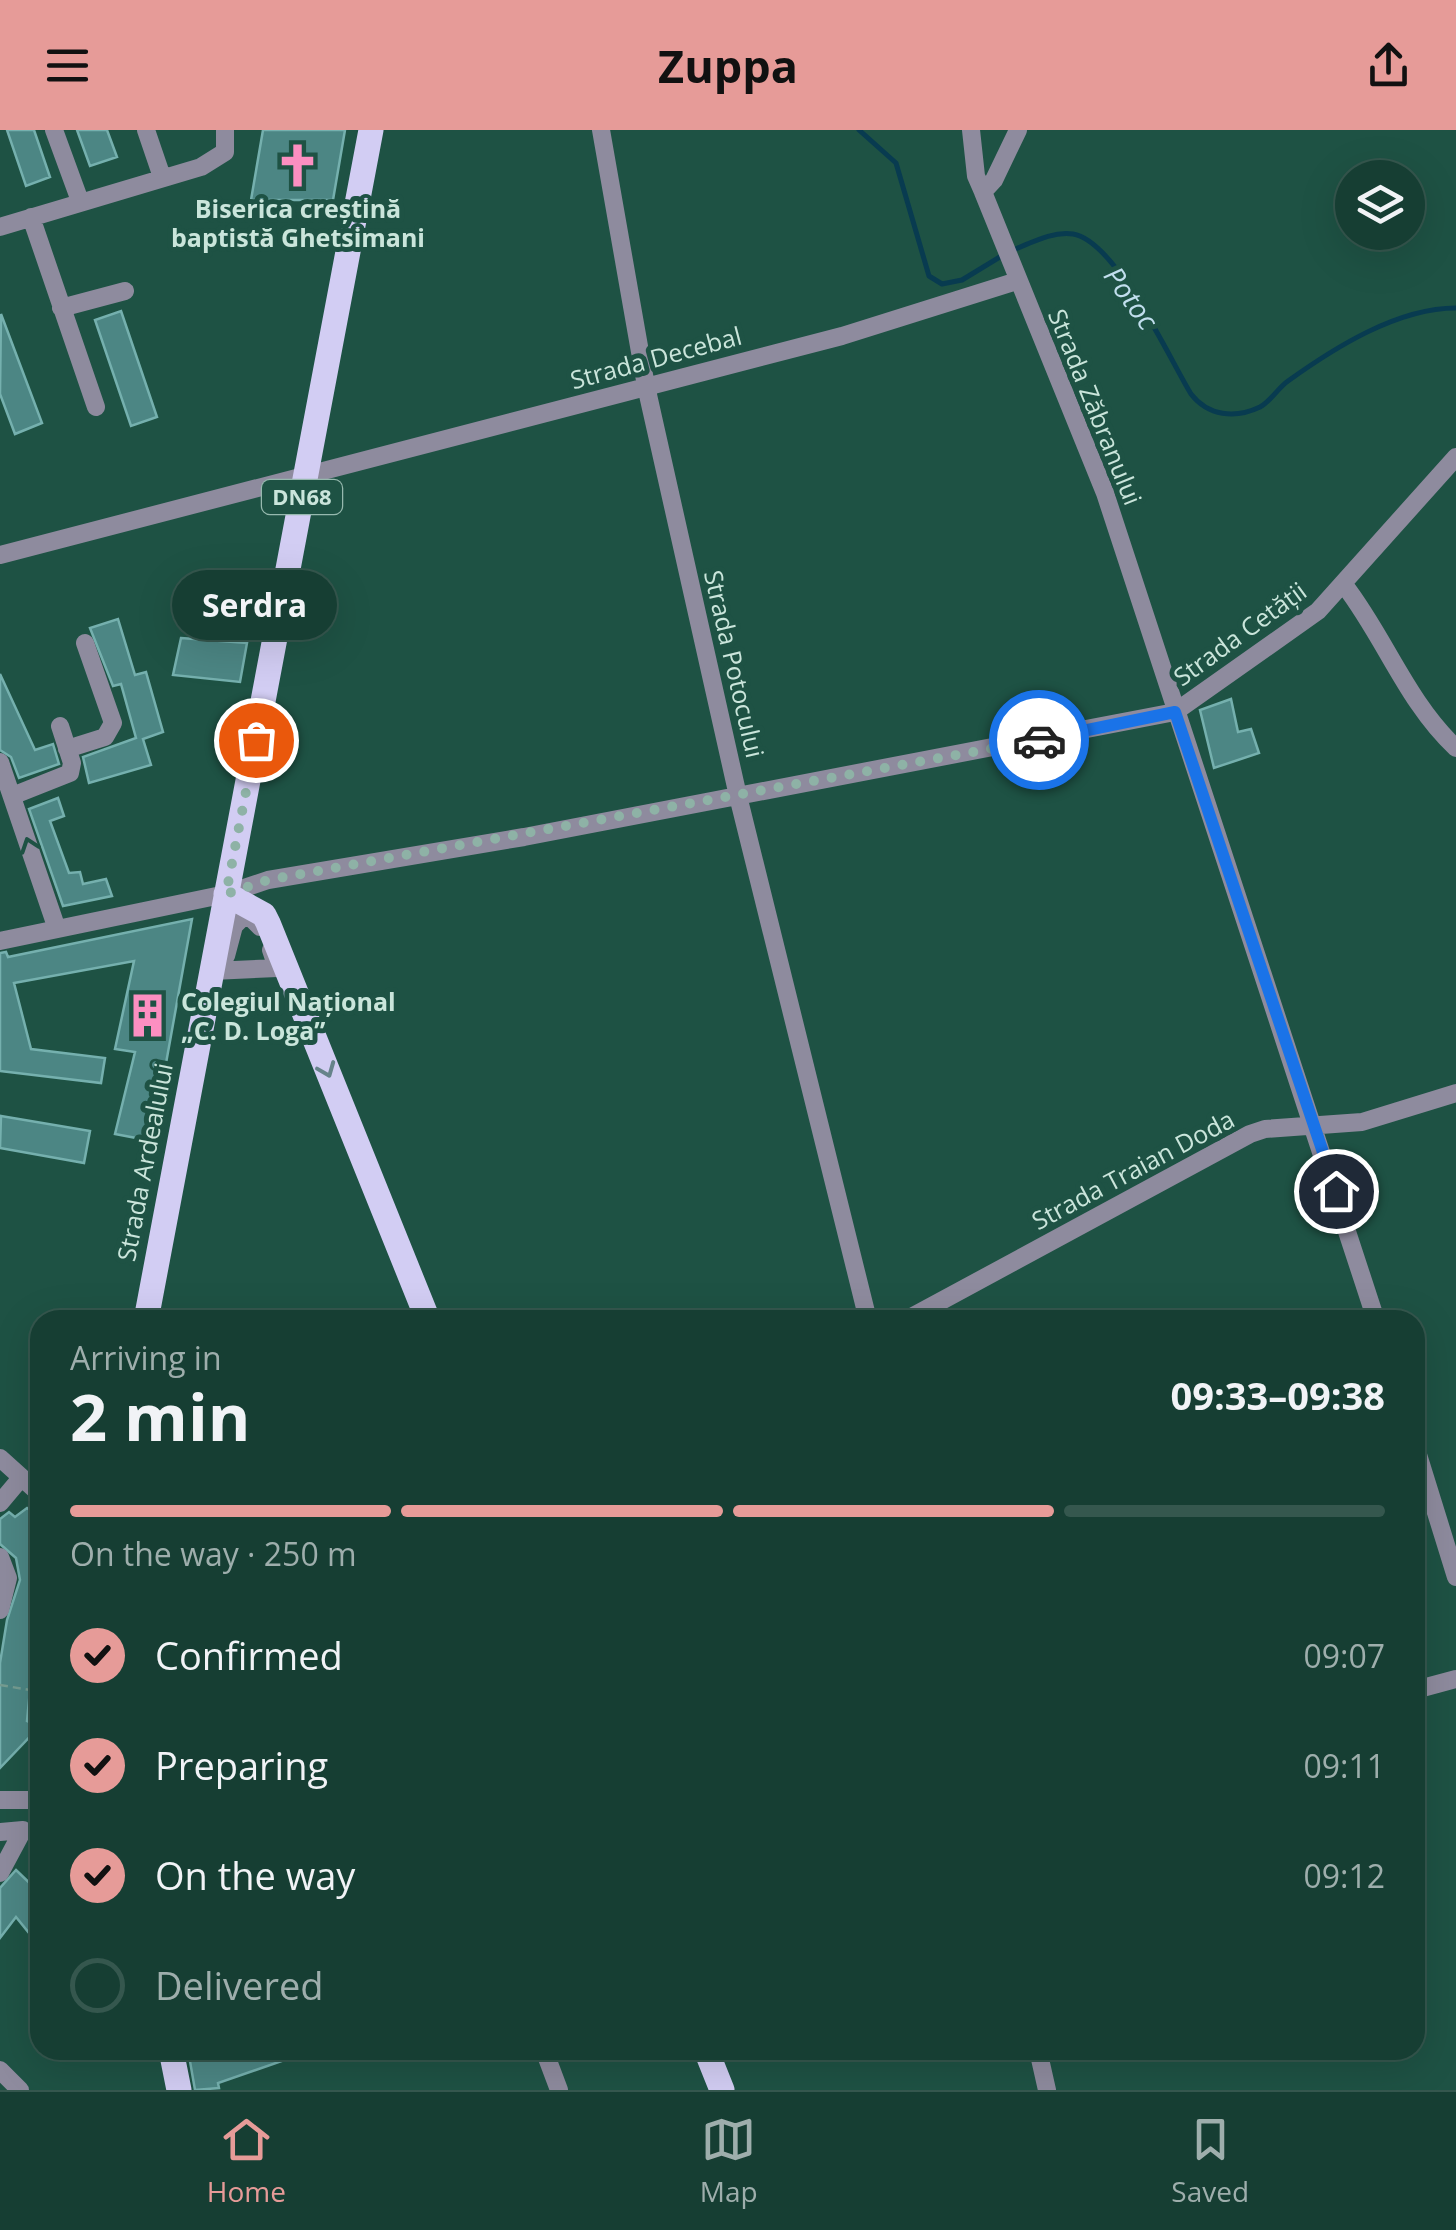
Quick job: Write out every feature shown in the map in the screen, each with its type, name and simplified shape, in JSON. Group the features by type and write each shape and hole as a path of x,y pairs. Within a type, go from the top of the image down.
{"main road":[{"name":"Strada Ardealului","path":"148,1310 217,971 226,894 370,130"},
{"path":"226,894 264,915 281,967 424,1310"},
{"path":"173,2060 179,2090"},
{"path":"709,2060 716,2087"}],"street":[{"path":"54,130 80,202"},
{"path":"146,130 162,177"},
{"path":"0,227 215,160 225,152 225,130"},
{"name":"Strada Potocului","path":"601,130 646,386 738,796 866,1310"},
{"name":"Strada Zăbranului","path":"972,130 976,176 1105,493 1316,1126 1373,1310"},
{"path":"983,192 994,180 1018,130"},
{"path":"30,217 96,407"},
{"name":"Strada Decebal","path":"0,555 842,336 1017,281"},
{"path":"61,308 125,291"},
{"name":"Strada Cetății","path":"0,942 226,894 268,880 738,796 1175,712 1306,620 1345,586 1456,457"},
{"path":"1345,586 1366,614 1403,682 1456,748"},
{"path":"67,749 105,736 113,723 85,644"},
{"path":"12,796 70,773 60,726"},
{"path":"0,762 57,929"},
{"path":"242,918 251,918 258,925 281,967 217,971 234,926 242,918"},
{"name":"Strada Traian Doda","path":"924,1310 1250,1134 1266,1129 1362,1122 1456,1093"},
{"path":"0,1458 30,1485"},
{"path":"1425,1477 1456,1577"},
{"path":"0,1503 22,1478"},
{"path":"0,1557 8,1578 0,1610"},
{"path":"1425,1687 1456,1678"},
{"path":"0,1800 30,1800"},
{"path":"0,1832 24,1830 0,1873"},
{"path":"548,2060 559,2090"},
{"path":"1040,2060 1047,2090"},
{"path":"0,2070 20,2090"}],"path":[{"path":"0,1686 30,1691"}],"building":[{"path":"7,130 34,130 50,177 26,186"},
{"path":"77,130 107,130 117,157 90,166"},
{"name":"Biserica creștină baptistă Ghetsimani","path":"263,130 345,130 333,200 251,200"},
{"path":"121,311 157,417 131,426 95,320"},
{"path":"1,314 42,423 15,434 0,394"},
{"path":"118,619 135,675 146,672 163,732 143,739 151,765 89,783 83,757 136,738 121,684 113,686 90,628"},
{"path":"181,638 247,643 240,682 173,675"},
{"path":"0,674 35,750 53,744 59,764 19,778 11,757 0,750"},
{"path":"1231,699 1238,732 1251,729 1259,753 1214,768 1200,710"},
{"path":"58,798 64,816 50,821 69,873 80,872 83,884 106,879 112,896 63,906 29,809"},
{"name":"Colegiul Național „C. D. Loga”","path":"192,919 152,1141 115,1134 135,1052 115,1049 134,961 14,983 31,1049 105,1058 101,1083 0,1071 0,953 6,952 8,957"},
{"path":"1,1116 90,1131 84,1163 0,1148"},
{"path":"27,1508 30,1510 30,1736 0,1768 0,1663 7,1620 20,1580 16,1558 0,1544 0,1519 9,1512 15,1517"},
{"path":"16,1870 30,1883 29,1933 16,1917 0,1938 0,1888"},
{"path":"190,2060 282,2060 218,2083 219,2088 195,2090"}],"waterway":[{"name":"Potoc","path":"859,130 896,163 929,276 942,284 962,280 1003,255"},
{"name":"Potoc","path":"1013,250 1057,234 1073,234 1090,241 1140,303 1191,394 1205,407 1222,413 1260,407 1306,368 1389,322 1456,308"}],"way so far":[{"path":"256,740 226,894 268,880 408,858 1039,740"}],"place":[{"name":"Biserica creștină baptistă Ghetsimani","path":"298,165"},
{"name":"Serdra","path":"256,740"},
{"name":"Colegiul Național „C. D. Loga”","path":"148,1016"}],"route":[{"path":"1039,740 1175,712 1336,1191"}]}
